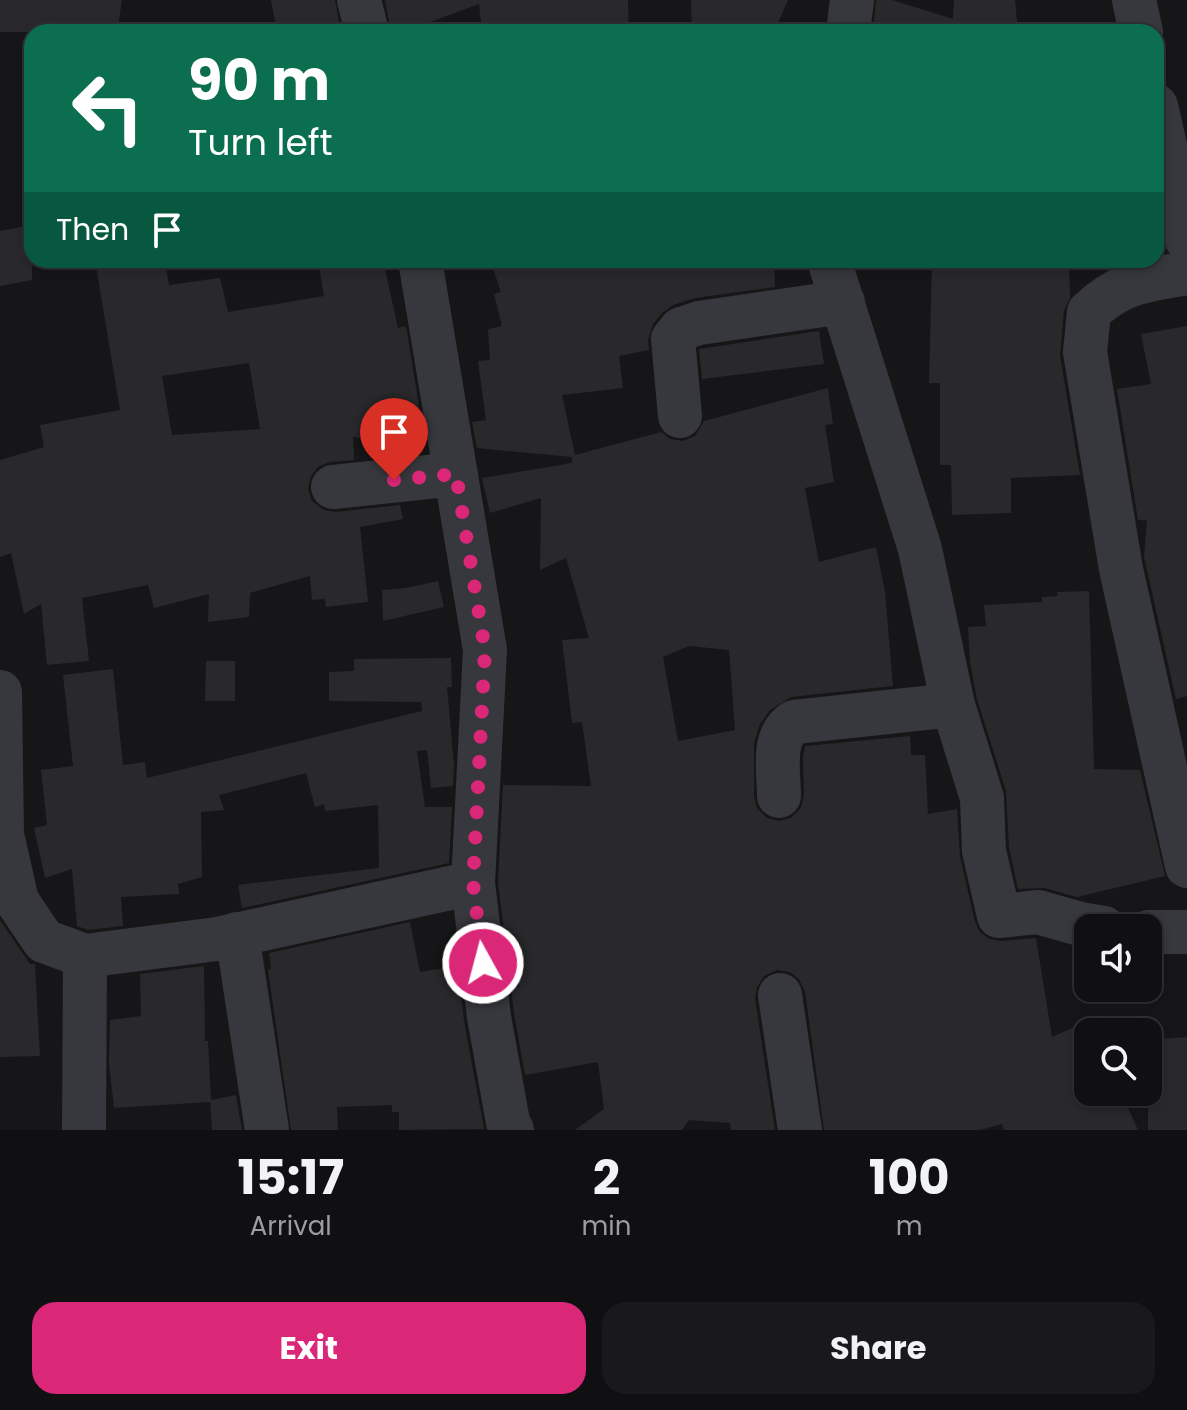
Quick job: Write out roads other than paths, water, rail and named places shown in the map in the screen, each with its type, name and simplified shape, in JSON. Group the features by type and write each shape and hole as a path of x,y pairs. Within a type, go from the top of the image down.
{"street":[{"path":"359,0 365,24"},
{"path":"849,24 852,0"},
{"path":"1134,0 1139,24"},
{"path":"1164,141 1187,240"},
{"path":"421,268 485,650 473,883 489,1017 512,1130"},
{"path":"832,268 920,549 953,705 982,798 984,851 999,916 1038,912 1074,922"},
{"path":"1187,273 1127,284 1104,297 1089,312 1085,352 1121,569 1187,866"},
{"path":"680,416 673,339 681,329 699,323 843,302"},
{"path":"333,487 456,474"},
{"path":"0,692 2,834 9,902 44,941 85,956 237,934 473,883"},
{"path":"779,796 779,740 784,728 794,722 953,705"},
{"path":"1162,932 1187,932"},
{"path":"237,934 267,1130"},
{"path":"84,1130 85,956"},
{"path":"780,995 800,1130"}]}
